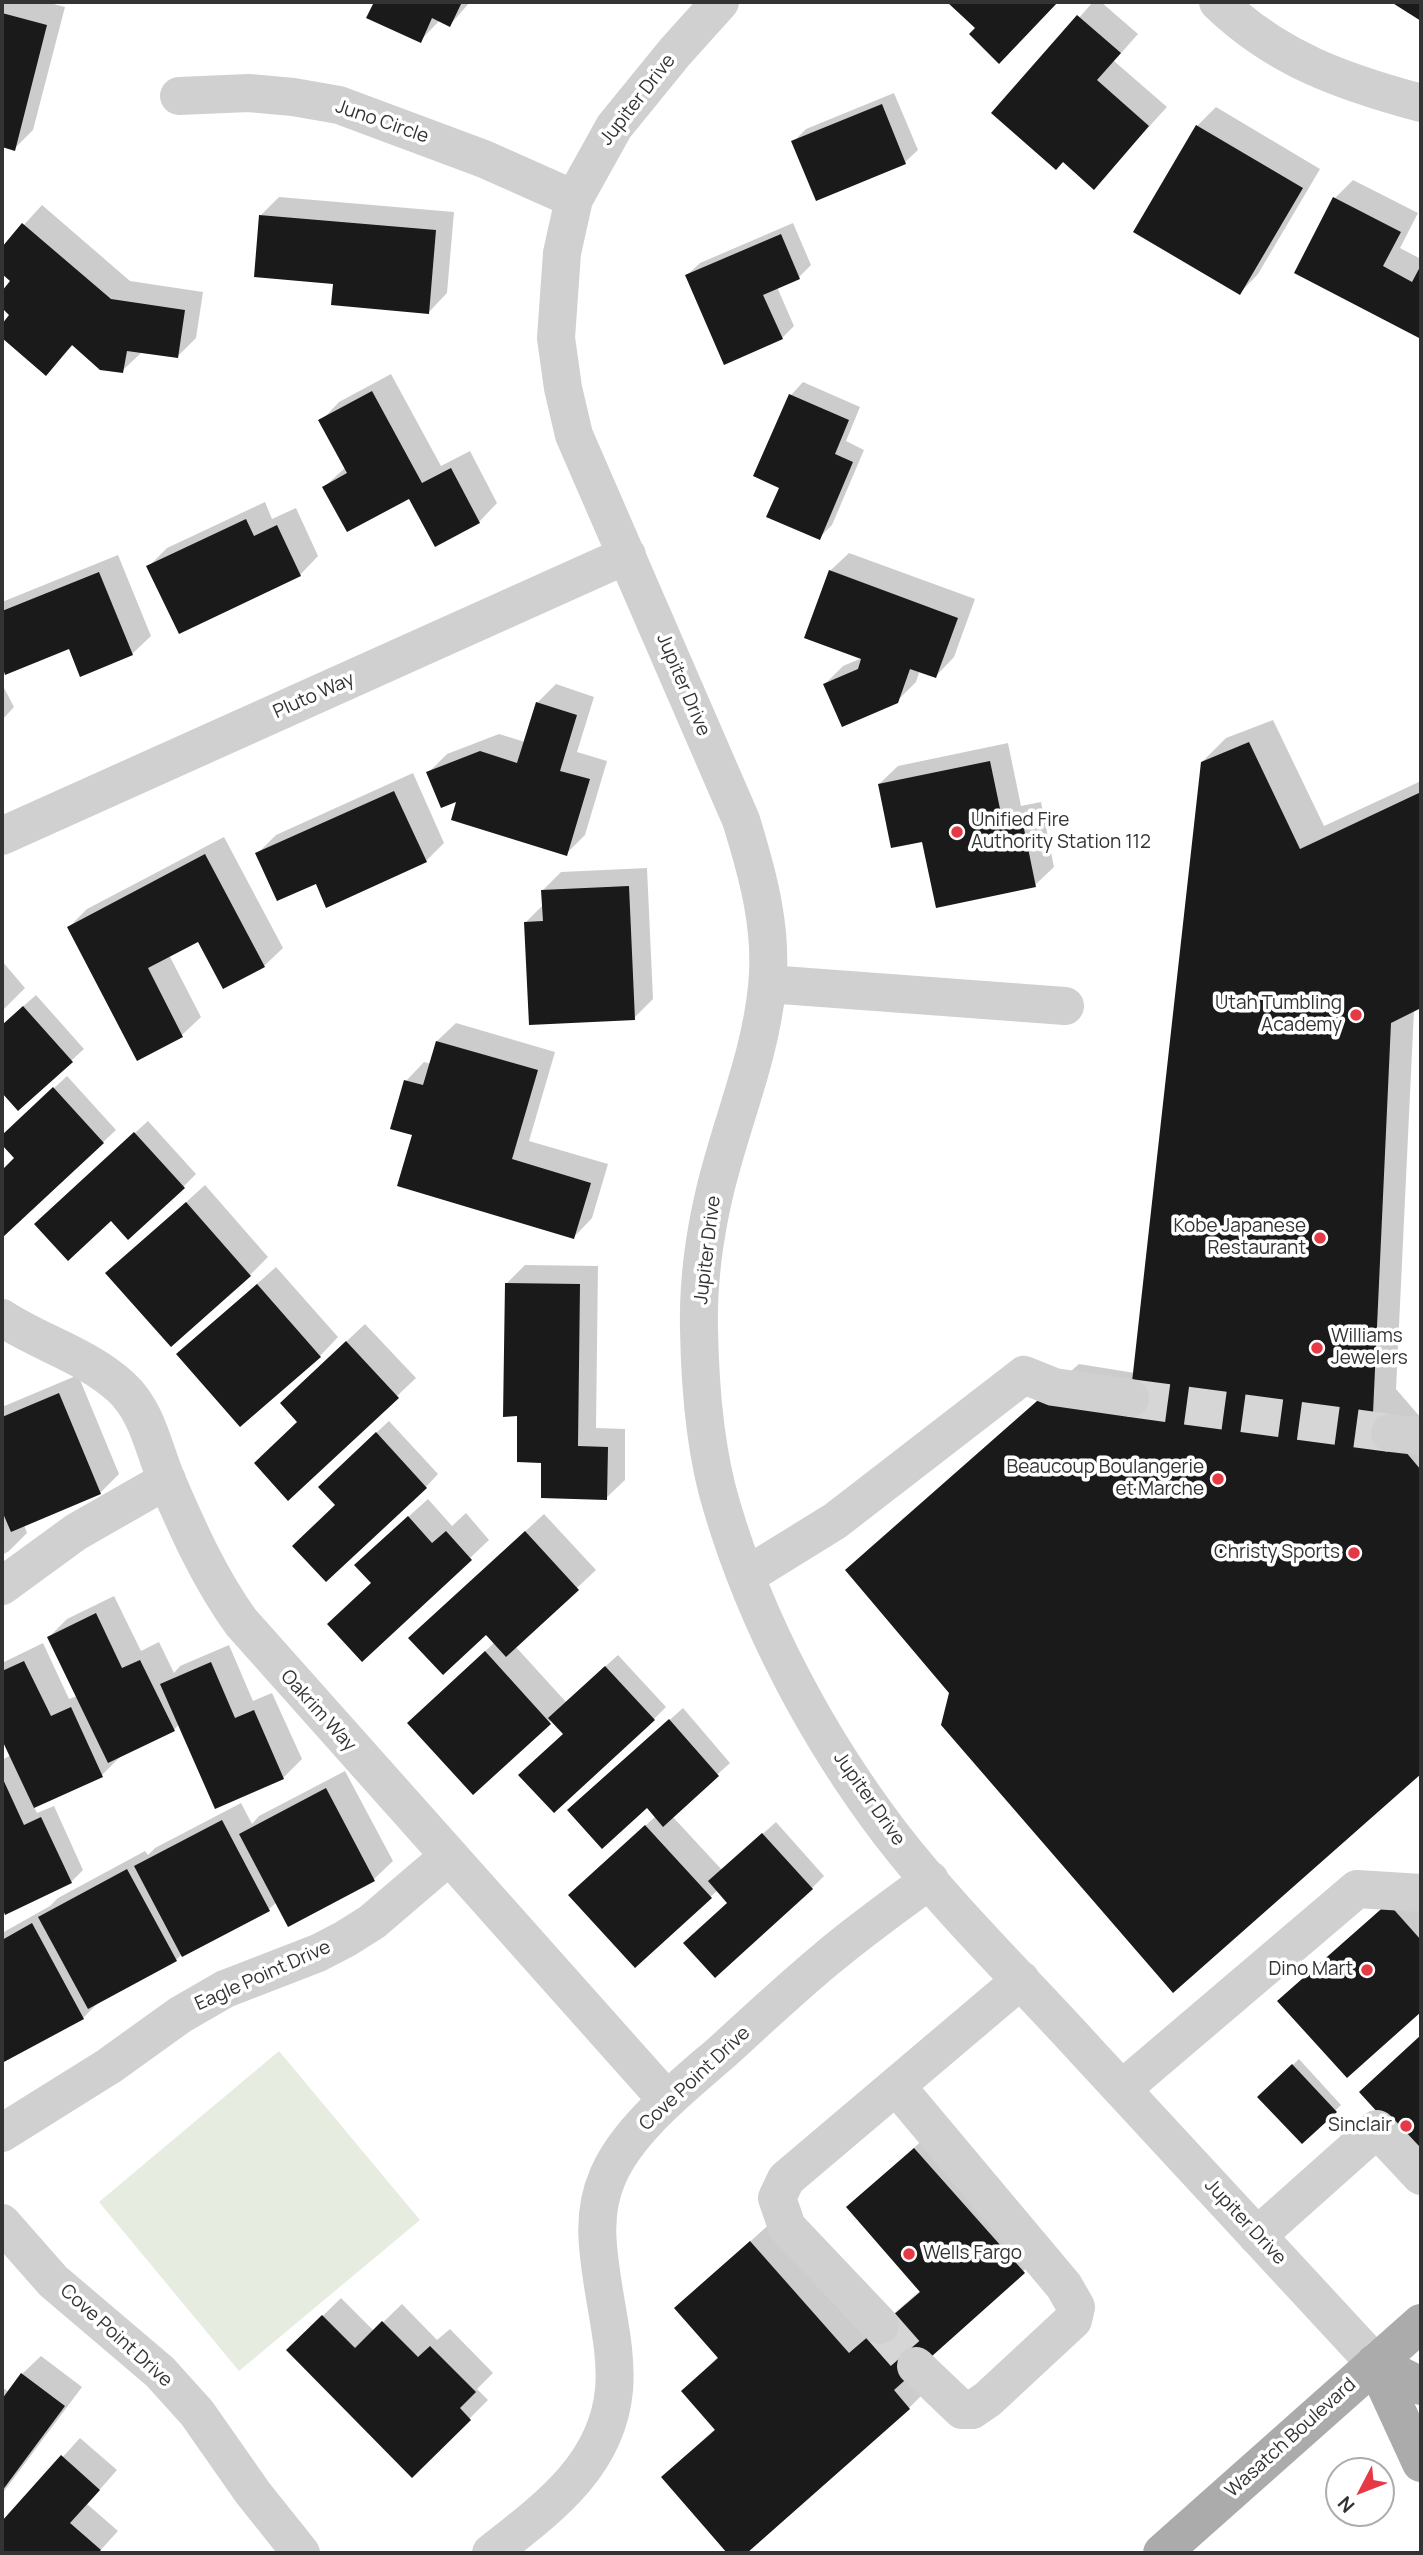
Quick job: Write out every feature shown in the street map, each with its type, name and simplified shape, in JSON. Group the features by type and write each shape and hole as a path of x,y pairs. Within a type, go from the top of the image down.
{"main road":[{"name":"Wasatch Boulevard","path":"1162,2553 1421,2323"},
{"path":"1375,2363 1421,2386"},
{"path":"1375,2363 1421,2463"}],"street":[{"name":"Jupiter Drive","path":"720,2 614,127 574,199 562,253 556,338 563,388 574,435 741,820 758,873 767,916 768,984 758,1040 713,1196 704,1252 699,1326 706,1427 721,1503 746,1576 771,1635 830,1742 890,1832 1021,1980 1375,2363"},
{"path":"1218,2 1241,23 1296,59 1361,87 1421,103"},
{"name":"Juno Circle","path":"179,96 249,93 339,105 484,159 574,199"},
{"name":"Pluto Way","path":"2,836 627,555"},
{"path":"768,984 1065,1006"},
{"name":"Oakrim Way","path":"2,1318 81,1358 122,1388 136,1404 207,1567 241,1622 667,2100"},
{"path":"746,1576 835,1521 1024,1375 1054,1387 1130,1398"},
{"path":"2,1586 76,1532 167,1480"},
{"name":"Eagle Point Drive","path":"2,2133 109,2066 180,2014 225,1989 318,1953 345,1939 372,1922 449,1857"},
{"name":"Cove Point Drive","path":"491,2553 553,2505 569,2488 585,2469 609,2419 614,2389 613,2358 596,2242 597,2216 609,2173 627,2145 667,2100 824,1961 930,1880"},
{"path":"1122,2089 1357,1889 1421,1893"},
{"path":"880,2325 788,2227 777,2198 786,2179 1021,1980"},
{"path":"897,2087 1063,2286 1076,2307 1073,2320 988,2399 972,2410 962,2410 916,2366"},
{"path":"1257,2236 1377,2129 1421,2176"},
{"name":"Cove Point Drive","path":"2,2223 53,2281 160,2372 197,2413 253,2493 302,2553"}],"shaded area":[{"path":"279,2051 420,2220 239,2371 99,2202"}],"building":[{"path":"374,2 462,2 450,27 432,18 421,43 366,18"},
{"path":"947,2 1058,2 999,64 969,34 975,28"},
{"path":"1391,2 1421,2 1421,21"},
{"path":"2,13 47,25 15,151 2,147"},
{"path":"1077,15 1121,53 1097,80 1149,126 1094,190 1063,162 1056,170 991,113"},
{"path":"882,104 906,164 816,201 791,141"},
{"path":"1196,125 1303,188 1240,295 1133,232"},
{"path":"1333,197 1401,232 1383,266 1412,282 1421,265 1421,339 1294,273"},
{"path":"259,215 436,230 429,314 331,305 333,284 254,277"},
{"path":"22,223 111,299 185,310 178,358 127,351 123,373 100,370 72,345 46,376 2,338 2,324 9,315 2,308 2,291 10,281 2,274 2,247"},
{"path":"781,234 800,279 763,295 783,339 724,365 685,275"},
{"path":"372,391 422,483 451,468 480,523 435,547 409,499 347,532 322,487 347,473 318,420"},
{"path":"789,394 849,420 835,454 853,462 820,540 766,517 779,488 753,476"},
{"path":"246,519 254,536 277,525 301,576 179,634 146,566"},
{"path":"829,570 958,618 936,678 910,669 898,703 842,727 823,684 858,669 861,659 804,638"},
{"path":"99,572 133,655 80,677 69,649 5,675 2,665 2,611"},
{"path":"536,702 577,715 560,771 590,779 567,856 451,820 456,802 441,808 426,772 480,751 517,763"},
{"path":"1249,742 1300,849 1421,792 1421,1008 1391,1023 1373,1413 1421,1470 1421,1774 1173,1993 941,1725 949,1693 845,1570 1053,1387 1130,1400 1201,762"},
{"name":"Unified Fire Authority Station 112","path":"990,761 1003,823 1022,819 1036,887 936,908 922,842 891,848 878,784"},
{"path":"394,791 427,862 326,908 316,884 277,901 255,853"},
{"path":"205,854 265,967 223,989 198,942 148,968 183,1037 137,1061 67,927"},
{"path":"629,886 635,1020 529,1025 524,922 543,921 541,890"},
{"path":"23,1006 73,1062 18,1111 2,1093 2,1025"},
{"path":"436,1041 538,1070 512,1159 591,1183 574,1239 397,1186 412,1135 390,1129 404,1080 423,1085"},
{"path":"53,1087 104,1143 3,1237 2,1170 14,1158 2,1145 2,1135"},
{"path":"134,1132 185,1188 128,1240 111,1221 68,1261 34,1224"},
{"path":"186,1202 251,1276 171,1347 105,1273"},
{"path":"505,1283 580,1284 578,1446 608,1447 607,1500 541,1498 541,1463 517,1462 517,1416 503,1417"},
{"path":"257,1284 321,1357 240,1427 176,1354"},
{"path":"346,1341 399,1398 288,1501 254,1463 297,1422 280,1403"},
{"path":"59,1393 101,1494 11,1532 2,1511 2,1417"},
{"path":"376,1432 427,1488 326,1582 292,1546 335,1505 318,1487"},
{"path":"408,1516 432,1543 446,1531 472,1560 362,1662 327,1624 371,1583 354,1565"},
{"path":"525,1531 579,1590 506,1657 486,1635 443,1675 408,1638"},
{"path":"96,1613 122,1668 140,1660 175,1731 108,1763 47,1637"},
{"path":"485,1651 551,1724 473,1795 407,1723"},
{"path":"24,1661 51,1716 71,1707 103,1777 34,1808 2,1740 2,1671"},
{"path":"211,1662 235,1718 254,1710 284,1779 215,1809 160,1684"},
{"path":"605,1666 655,1720 554,1813 518,1775 563,1734 548,1718"},
{"path":"669,1719 719,1776 663,1827 647,1808 602,1849 567,1810"},
{"path":"2,1777 24,1825 41,1817 72,1883 5,1915 2,1907"},
{"path":"326,1788 375,1881 288,1927 239,1834"},
{"path":"222,1820 270,1911 182,1957 134,1866"},
{"path":"645,1825 712,1898 635,1968 568,1895"},
{"path":"762,1833 813,1889 715,1978 683,1943 727,1903 708,1881"},
{"path":"127,1869 177,1961 88,2009 38,1917"},
{"name":"Dino Mart","path":"1388,1903 1421,1940 1421,2012 1347,2078 1277,2001"},
{"path":"32,1923 84,2019 2,2063 2,1940"},
{"name":"Sinclair","path":"1421,2035 1421,2160 1359,2092"},
{"name":"Sinclair","path":"1292,2064 1337,2112 1302,2144 1257,2097"},
{"path":"914,2148 1025,2273 894,2390 910,2409 747,2553 727,2553 661,2477 715,2430 681,2391 718,2358 674,2308 750,2241 849,2353 920,2292 846,2207"},
{"path":"322,2315 355,2348 382,2321 418,2357 430,2346 476,2392 460,2408 471,2420 412,2478 286,2350"},
{"path":"21,2373 65,2406 2,2491 2,2399"},
{"path":"61,2455 100,2490 70,2523 101,2550 98,2553 2,2553 2,2521"}],"tunnel":[{"path":"1130,1398 1390,1433"},
{"path":"880,2325 916,2366"}],"place":[{"name":"Unified Fire Authority Station 112","path":"957,832"},
{"name":"Utah Tumbling Academy","path":"1356,1015"},
{"name":"Kobe Japanese Restaurant","path":"1320,1238"},
{"name":"Williams Jewelers","path":"1317,1348"},
{"name":"Beaucoup Boulangerie et Marche","path":"1218,1479"},
{"name":"Christy Sports","path":"1354,1553"},
{"name":"Dino Mart","path":"1367,1970"},
{"name":"Sinclair","path":"1406,2126"},
{"name":"Wells Fargo","path":"909,2254"}]}
